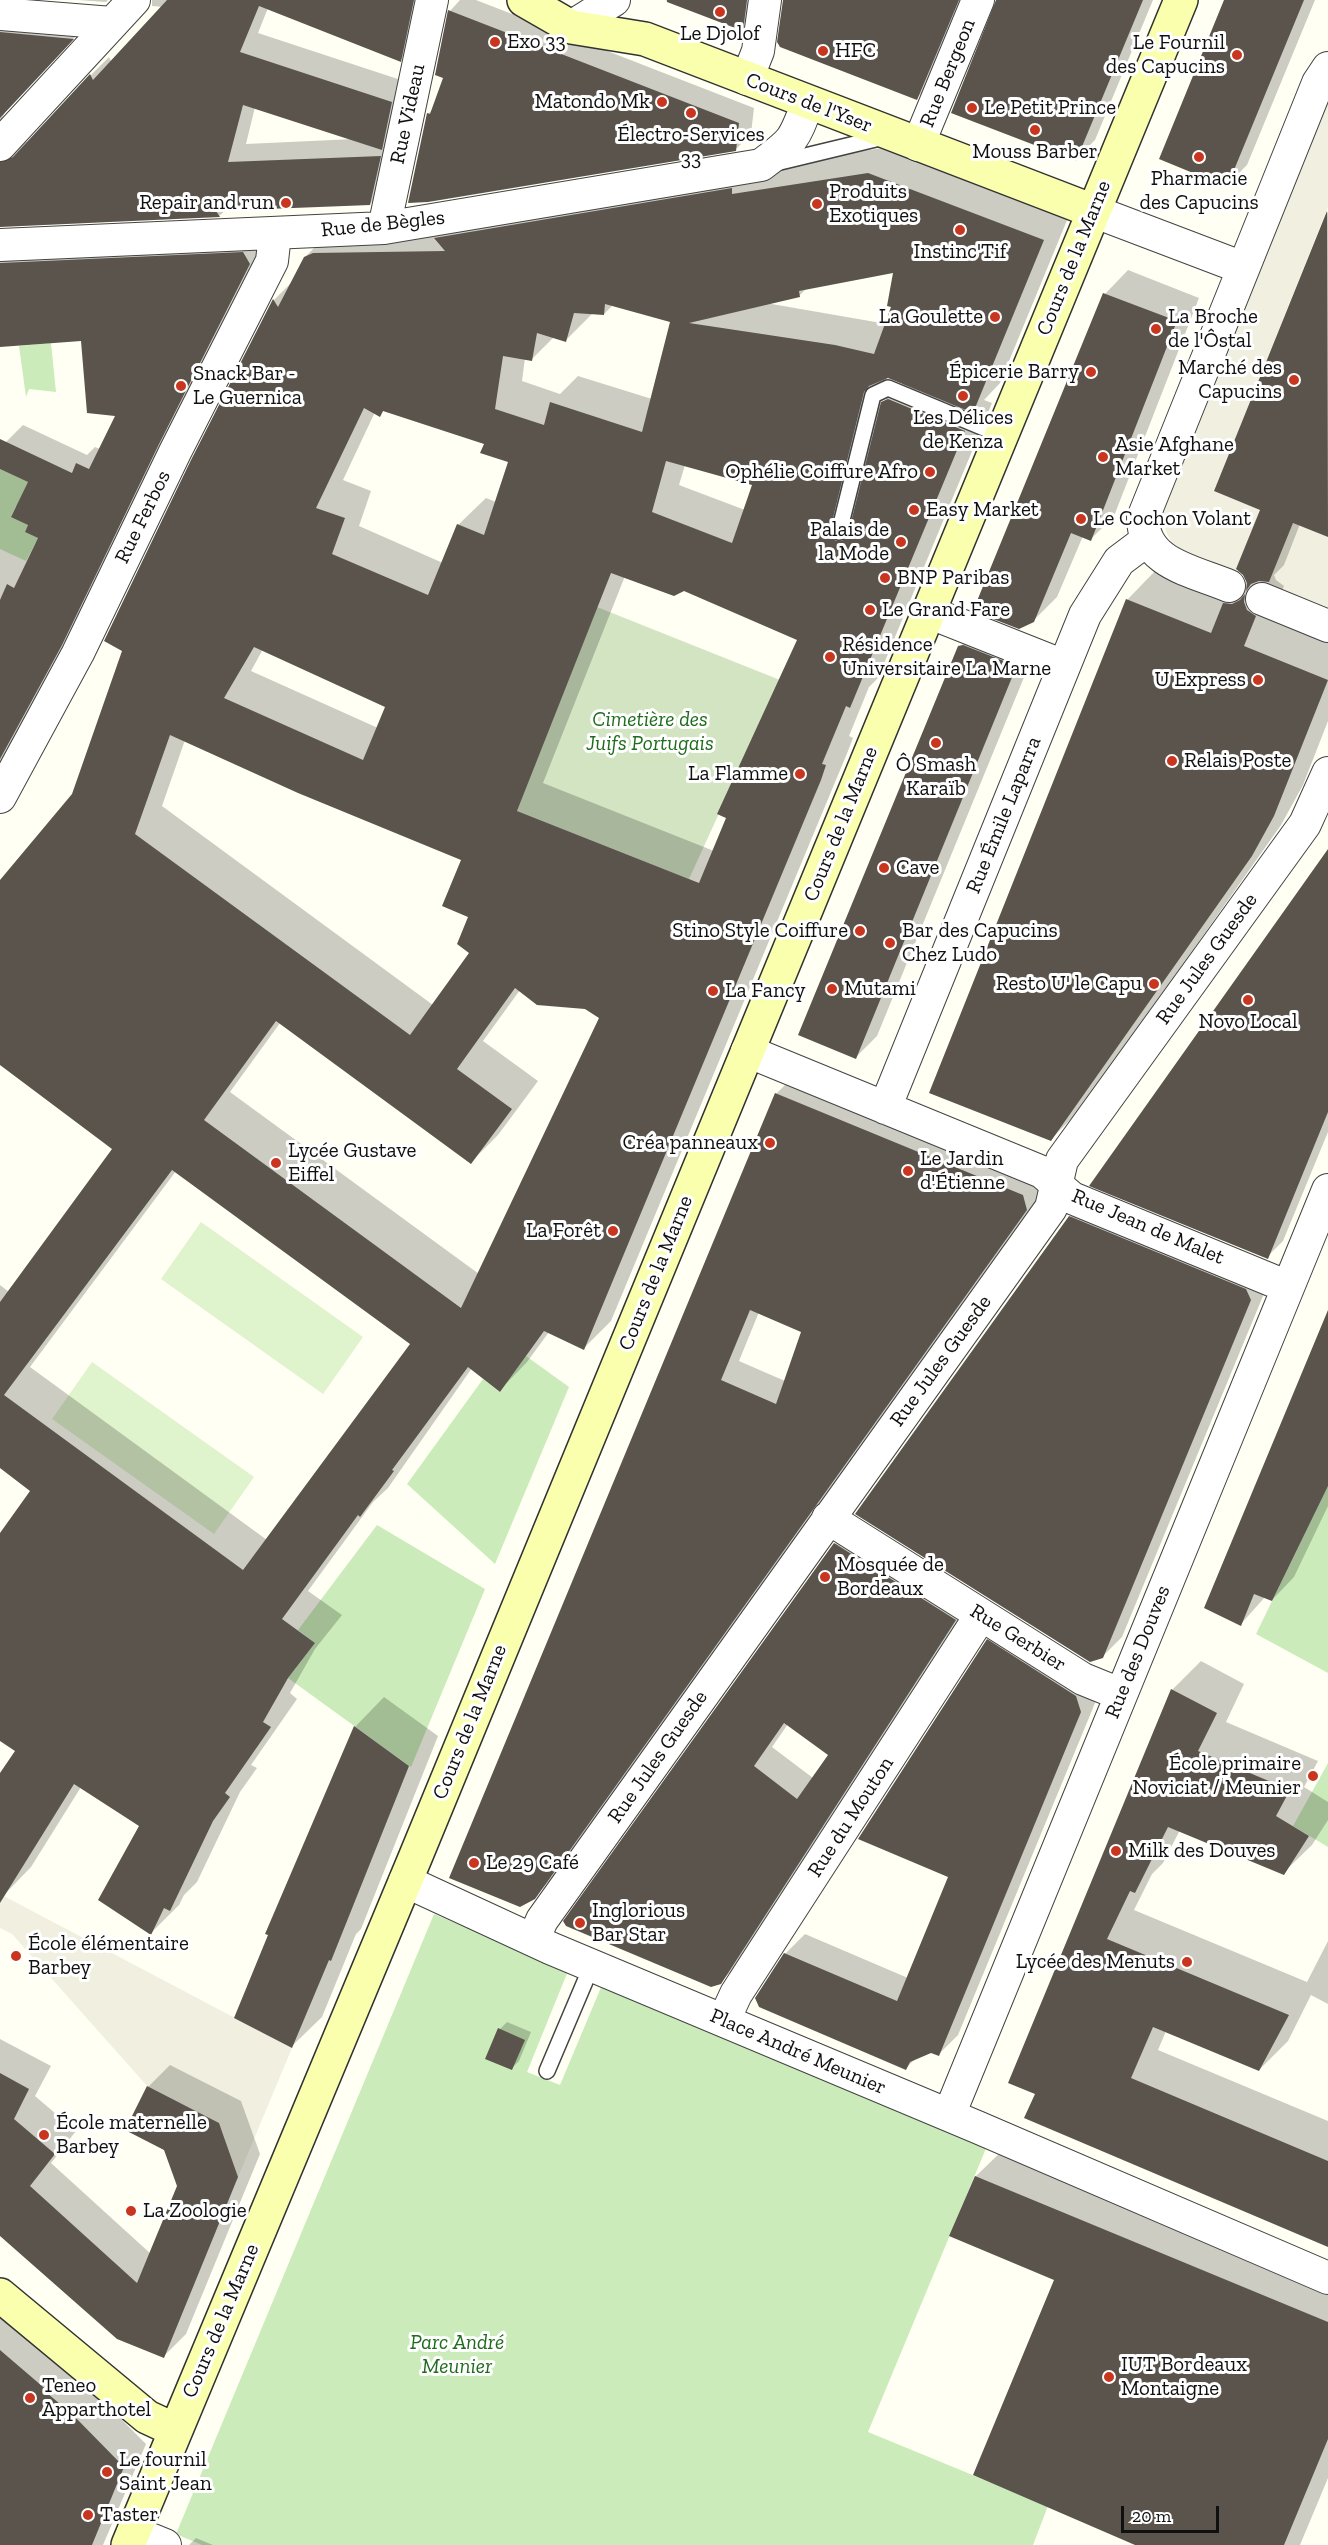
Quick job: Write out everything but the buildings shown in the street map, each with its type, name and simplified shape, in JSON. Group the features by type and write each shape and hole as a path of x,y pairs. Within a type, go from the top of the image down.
{"main road":[{"name":"Cours de l'Yser","path":"524,0 570,27 645,39 1093,212"},
{"name":"Cours de la Marne","path":"131,2538 405,1881 1181,0"},
{"path":"0,2295 147,2417 175,2430"}],"street":[{"path":"0,144 134,0"},
{"name":"Rue Videau","path":"384,228 432,0"},
{"path":"570,27 614,0"},
{"path":"747,79 758,51 765,0"},
{"name":"Rue Bergeon","path":"905,140 978,0"},
{"path":"0,14 112,23"},
{"path":"1229,586 1168,561 1157,554 1143,530 1143,518 1318,83 1328,68"},
{"name":"Rue de Bègles","path":"0,244 384,228 761,165 787,146 798,133 808,102"},
{"path":"1093,212 1243,268"},
{"name":"Rue Ferbos","path":"0,797 78,652 175,452 272,261 275,234"},
{"name":"Rue Émile Laparra","path":"885,1107 1064,666 1094,599 1119,561 1147,540"},
{"path":"1262,599 1328,626"},
{"path":"928,612 1064,666"},
{"name":"Rue Jules Guesde","path":"533,1940 542,1920 1051,1208 1062,1160 1305,824 1328,773"},
{"name":"Rue Jean de Malet","path":"747,1051 1042,1172 1072,1198 1288,1287"},
{"name":"Rue des Douves","path":"949,2115 1328,1190"},
{"name":"Rue Gerbier","path":"828,1518 1083,1679 1120,1694"},
{"name":"Rue du Mouton","path":"724,2020 736,1994 981,1615"},
{"name":"Place André Meunier","path":"405,1881 533,1940 1328,2278"},
{"path":"131,2538 165,2545"}],"lane":[{"name":"Rue de Bègles","path":"761,165 905,140"},
{"path":"839,532 873,395 888,388 1001,435"},
{"path":"547,2071 592,1965"}],"green space":[{"path":"51,343 56,392 29,389 26,397 19,346"},
{"path":"0,469 56,495 45,519 16,506 11,516 28,525 25,532 38,538 26,561 0,549"},
{"name":"Cimetière des Juifs Portugais","path":"597,607 780,680 689,879 517,811"},
{"path":"201,1222 363,1337 323,1394 161,1279"},
{"path":"526,1356 569,1387 495,1564 407,1484 483,1379 500,1392"},
{"path":"92,1362 254,1477 214,1534 52,1419"},
{"path":"1328,1486 1328,1673 1256,1634"},
{"path":"377,1525 485,1589 411,1767 288,1678 315,1643 298,1630"},
{"path":"1328,1763 1328,1847 1293,1826"},
{"name":"Parc André Meunier","path":"434,1914 568,1971 527,2072 560,2085 602,1985 987,2146 868,2432 1048,2506 1033,2545 202,2545 176,2534"}],"shaded area":[{"path":"1328,89 1328,207 1214,491 1260,510 1233,578 1178,552 1168,536 1159,512"},
{"path":"1293,523 1328,537 1328,615 1266,590"},
{"path":"0,1894 292,2048 236,2182 232,2171 235,2169 222,2130 217,2132 213,2120 147,2086 12,1934 0,1928"}],"place":[{"name":"Le Djolof","path":"720,12"},
{"name":"Exo 33","path":"495,42"},
{"name":"HFC","path":"823,51"},
{"name":"Le Fournil des Capucins","path":"1237,55"},
{"name":"Matondo Mk","path":"662,102"},
{"name":"Le Petit Prince","path":"972,108"},
{"name":"Électro-Services 33","path":"691,113"},
{"name":"Mouss Barber","path":"1035,130"},
{"name":"Pharmacie des Capucins","path":"1199,157"},
{"name":"Repair and run","path":"286,203"},
{"name":"Produits Exotiques","path":"817,204"},
{"name":"Instinc'Tif","path":"960,230"},
{"name":"La Goulette","path":"995,317"},
{"name":"La Broche de l'Ôstal","path":"1156,329"},
{"name":"Épicerie Barry","path":"1091,372"},
{"name":"Marché des Capucins","path":"1294,380"},
{"name":"Snack Bar - Le Guernica","path":"181,386"},
{"name":"Les Délices de Kenza","path":"963,396"},
{"name":"Asie Afghane Market","path":"1103,457"},
{"name":"Ophélie Coiffure Afro","path":"930,472"},
{"name":"Easy Market","path":"914,510"},
{"name":"Le Cochon Volant","path":"1081,519"},
{"name":"Palais de la Mode","path":"901,542"},
{"name":"BNP Paribas","path":"885,578"},
{"name":"Le Grand Fare","path":"870,610"},
{"name":"Résidence Universitaire La Marne","path":"830,657"},
{"name":"U Express","path":"1258,680"},
{"name":"Ô Smash Karaïb","path":"936,743"},
{"name":"Relais Poste","path":"1172,761"},
{"name":"La Flamme","path":"800,774"},
{"name":"Cave","path":"884,868"},
{"name":"Stino Style Coiffure","path":"860,931"},
{"name":"Bar des Capucins Chez Ludo","path":"890,943"},
{"name":"Resto U' le Capu","path":"1154,984"},
{"name":"Mutami","path":"832,989"},
{"name":"La Fancy","path":"713,991"},
{"name":"Novo Local","path":"1248,1000"},
{"name":"Créa panneaux","path":"770,1143"},
{"name":"Lycée Gustave Eiffel","path":"276,1163"},
{"name":"Le Jardin d'Étienne","path":"908,1171"},
{"name":"La Forêt","path":"613,1231"},
{"name":"Mosquée de Bordeaux","path":"825,1577"},
{"name":"École primaire Noviciat / Meunier","path":"1313,1776"},
{"name":"Milk des Douves","path":"1116,1851"},
{"name":"Le 29 Café","path":"474,1863"},
{"name":"Inglorious Bar Star","path":"580,1923"},
{"name":"École élémentaire Barbey","path":"16,1956"},
{"name":"Lycée des Menuts","path":"1187,1962"},
{"name":"École maternelle Barbey","path":"44,2135"},
{"name":"La Zoologie","path":"131,2211"},
{"name":"IUT Bordeaux Montaigne","path":"1109,2377"},
{"name":"Teneo Apparthotel","path":"30,2398"},
{"name":"Le fournil Saint Jean","path":"107,2472"},
{"name":"Taster","path":"88,2515"}]}
